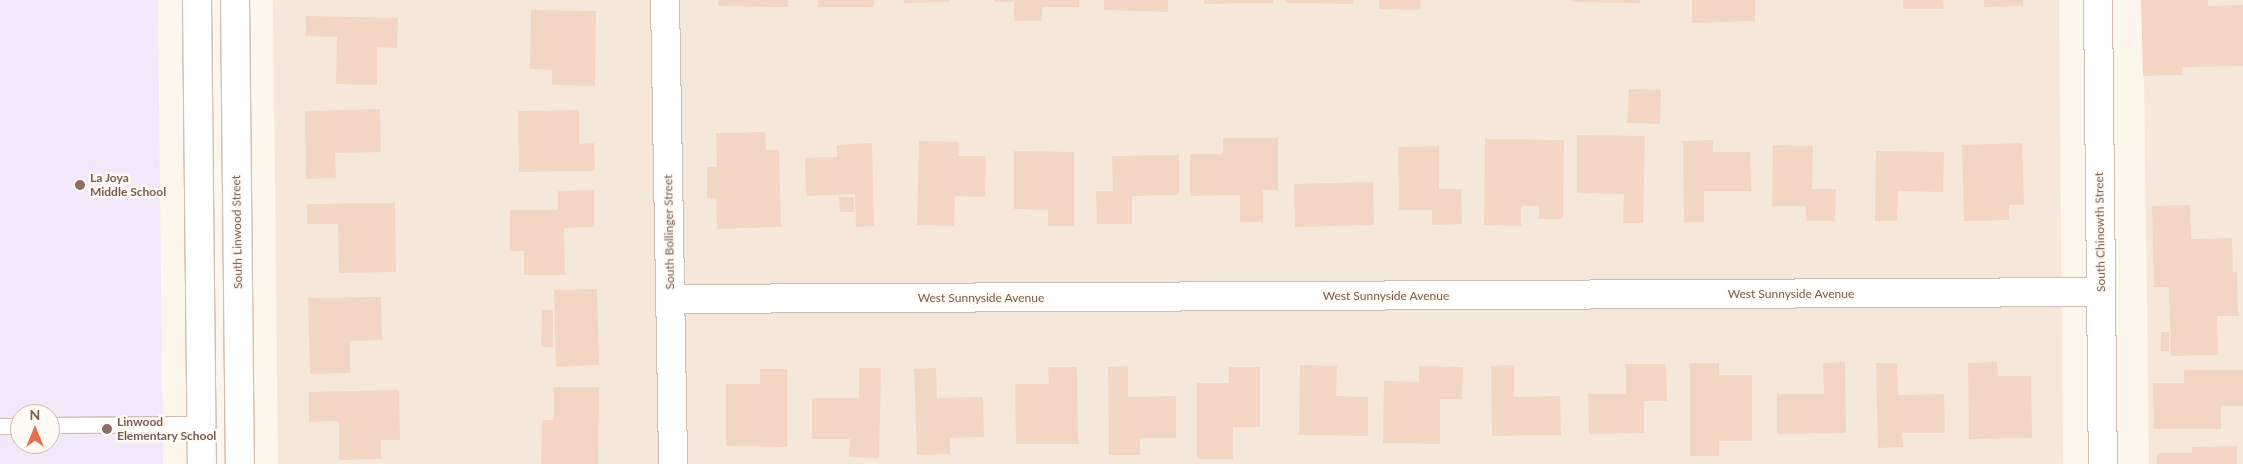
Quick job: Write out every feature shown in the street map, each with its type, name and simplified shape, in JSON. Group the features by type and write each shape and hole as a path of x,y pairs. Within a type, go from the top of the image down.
{"street":[{"path":"197,0 202,464"},
{"name":"South Linwood Street","path":"235,0 240,464"},
{"name":"South Bollinger Street","path":"665,0 673,464"},
{"name":"South Chinowth Street","path":"2098,0 2103,464"},
{"name":"West Sunnyside Avenue","path":"670,299 2101,292"},
{"path":"201,424 222,452 223,464"}],"lane":[{"path":"60,425 201,424"}],"shaded area":[{"name":"La Joya Middle School","path":"0,0 158,0 163,464 0,464"},
{"path":"273,0 2059,0 2063,464 278,464"},
{"path":"2143,0 2243,0 2243,464 2149,464"}],"building":[{"path":"718,0 788,0 788,7 718,6"},
{"path":"818,0 874,0 874,7 818,7"},
{"path":"904,0 949,0 949,2 904,3"},
{"path":"994,0 1079,0 1079,7 1042,7 1042,21 1014,21 1014,2 994,2"},
{"path":"1104,0 1168,0 1168,12 1104,10"},
{"path":"1204,0 1273,0 1273,3 1204,4"},
{"path":"1285,0 1354,0 1354,4 1285,3"},
{"path":"1379,0 1421,0 1420,10 1379,9"},
{"path":"1572,0 1640,0 1640,3 1572,2"},
{"path":"1692,0 1755,0 1755,21 1692,23"},
{"path":"1903,0 1943,0 1944,9 1903,9"},
{"path":"1984,0 2023,0 2023,6 1984,7"},
{"path":"2141,0 2208,0 2208,6 2243,5 2243,66 2182,67 2182,75 2143,76"},
{"path":"531,10 596,11 595,86 552,85 552,70 530,69"},
{"path":"306,16 398,18 397,48 377,47 377,85 336,84 337,37 306,36"},
{"path":"1629,89 1661,90 1660,124 1627,123"},
{"path":"380,109 381,152 335,153 336,178 306,179 305,111"},
{"path":"579,110 579,144 594,143 595,171 519,172 518,111"},
{"path":"765,132 766,150 779,150 781,227 717,229 716,198 707,198 707,167 717,167 716,133"},
{"path":"1577,135 1645,136 1643,223 1623,223 1624,194 1577,193"},
{"path":"1223,138 1278,138 1278,190 1263,190 1263,222 1240,222 1240,195 1190,196 1190,154 1223,154"},
{"path":"1485,139 1564,140 1563,219 1539,219 1539,206 1521,206 1521,226 1484,225"},
{"path":"1713,140 1713,152 1750,152 1751,191 1704,191 1704,222 1684,222 1683,141"},
{"path":"919,141 959,142 958,156 986,156 985,197 955,196 954,226 917,225"},
{"path":"872,143 874,226 856,227 855,194 806,196 805,158 837,157 837,145"},
{"path":"2022,143 2024,205 2009,205 2009,220 1964,221 1962,145"},
{"path":"1773,145 1813,146 1812,189 1836,189 1835,221 1806,221 1806,206 1772,206"},
{"path":"1439,146 1439,189 1461,189 1462,224 1432,225 1432,210 1399,210 1398,147"},
{"path":"1014,151 1074,152 1074,226 1048,226 1048,210 1014,209"},
{"path":"1876,151 1944,152 1943,192 1898,191 1897,221 1875,221"},
{"path":"1179,155 1179,195 1132,196 1132,224 1097,224 1096,191 1113,191 1112,156"},
{"path":"1373,182 1374,225 1295,227 1294,184"},
{"path":"594,190 594,227 564,228 565,275 524,275 524,251 510,251 510,210 558,210 558,191"},
{"path":"839,197 854,197 854,212 840,212"},
{"path":"395,203 396,272 339,273 338,224 307,224 307,204"},
{"path":"2190,205 2191,239 2232,238 2233,272 2237,272 2238,316 2217,316 2218,355 2171,356 2169,287 2154,287 2152,206"},
{"path":"597,289 599,365 556,367 554,290"},
{"path":"381,297 382,340 350,341 350,373 310,374 308,298"},
{"path":"542,310 553,310 553,347 541,347"},
{"path":"2161,332 2169,332 2169,351 2161,351"},
{"path":"1845,362 1846,433 1777,434 1777,394 1824,394 1823,363"},
{"path":"1997,362 1998,376 2031,376 2032,438 1969,439 1968,363"},
{"path":"1690,363 1719,363 1719,375 1752,375 1752,441 1719,441 1719,456 1690,456"},
{"path":"1876,363 1897,363 1898,395 1944,394 1945,433 1902,433 1903,447 1878,448"},
{"path":"1626,364 1666,364 1667,401 1644,401 1644,433 1589,434 1588,394 1626,394"},
{"path":"1300,365 1337,366 1336,396 1368,397 1368,436 1299,435"},
{"path":"1514,365 1514,397 1560,396 1561,435 1492,436 1491,366"},
{"path":"1128,366 1128,397 1176,396 1176,438 1140,438 1140,455 1109,455 1108,367"},
{"path":"1419,366 1463,367 1462,399 1440,399 1440,444 1383,443 1384,381 1419,382"},
{"path":"1048,367 1077,367 1078,444 1016,444 1015,384 1049,384"},
{"path":"1229,367 1260,367 1260,427 1233,427 1233,459 1197,459 1197,383 1229,383"},
{"path":"859,368 881,368 879,458 849,457 850,439 812,439 812,398 859,398"},
{"path":"936,368 937,398 983,397 984,437 950,438 950,454 917,455 914,369"},
{"path":"760,369 787,369 787,447 726,446 726,384 760,384"},
{"path":"2184,370 2243,370 2243,406 2221,406 2221,429 2154,429 2153,383 2184,383"},
{"path":"554,387 599,387 598,464 541,464 542,420 554,420"},
{"path":"399,390 400,440 381,440 381,459 339,460 339,421 309,422 309,392"},
{"path":"2237,446 2237,464 2157,464 2157,453 2192,453 2192,447"}],"place":[{"name":"La Joya Middle School","path":"80,185"},
{"name":"Linwood Elementary School","path":"107,429"}]}
